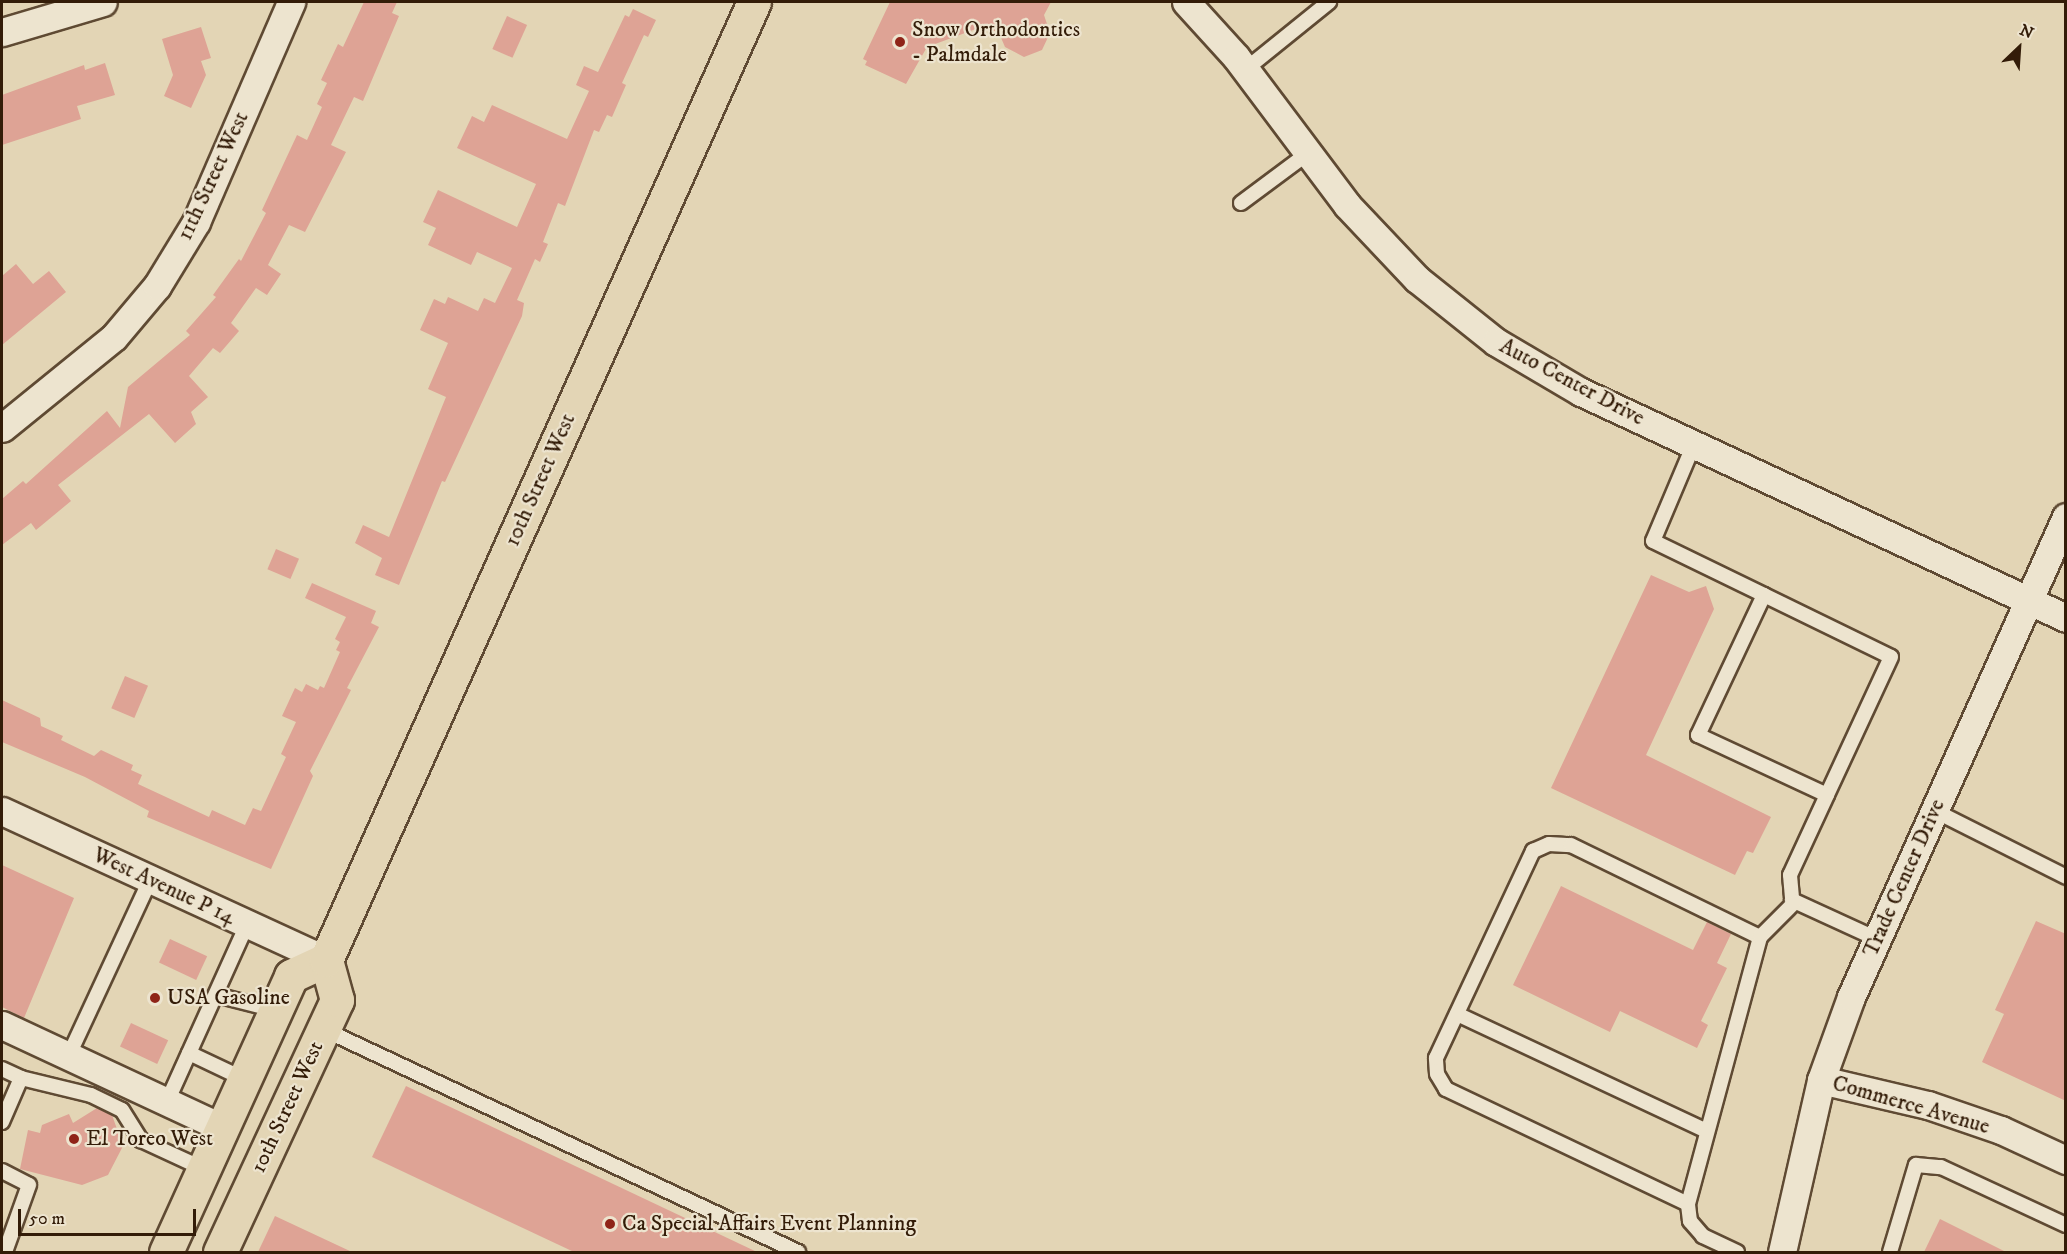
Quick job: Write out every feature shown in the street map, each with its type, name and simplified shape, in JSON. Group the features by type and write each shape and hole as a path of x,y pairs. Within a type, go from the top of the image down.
{"main road":[{"name":"10th Street West","path":"220,1252 337,1000 326,960 754,2"},
{"path":"166,1252 291,976 326,960"}],"street":[{"path":"2,32 103,2"},
{"name":"11th Street West","path":"2,428 114,337 157,286 196,222 291,2"},
{"name":"Auto Center Drive","path":"1186,2 1246,69 1347,205 1417,279 1496,342 1581,392 2066,618"},
{"name":"Trade Center Drive","path":"1782,1252 1821,1080 1877,939 1933,810 2025,599 2066,517"},
{"name":"West Avenue P 14","path":"2,811 326,960"},
{"path":"2,1025 166,1104 223,1128"},
{"name":"Commerce Avenue","path":"1821,1080 1939,1109 2001,1130 2066,1160"}],"lane":[{"path":"1246,69 1329,2"},
{"path":"1241,203 1308,153"},
{"path":"1694,444 1653,541 1891,657 1790,875 1795,902"},
{"path":"1764,595 1698,735 1827,795"},
{"path":"1933,810 2066,877"},
{"path":"1688,1204 1446,1089 1437,1074 1436,1058 1533,852 1549,844 1571,845 1760,936"},
{"path":"68,1057 150,880"},
{"path":"1737,1252 1703,1236 1690,1221 1688,1204 1760,936 1795,902"},
{"path":"1795,902 1877,939"},
{"path":"166,1104 248,925"},
{"path":"216,995 275,1010"},
{"path":"1457,1014 1707,1131"},
{"path":"322,1029 798,1252"},
{"path":"189,1053 244,1079"},
{"path":"2,1069 21,1078 91,1095 122,1110 141,1140 204,1169"},
{"path":"2,1122 21,1078"},
{"path":"1890,1252 1916,1165 1941,1167 2066,1225"},
{"path":"2,1171 29,1185 5,1252"}],"building":[{"path":"364,2 397,2 392,13 399,16 363,101 354,97 331,145 346,152 305,232 289,225 268,265 281,274 267,295 256,288 231,323 239,331 220,353 213,348 189,376 208,397 191,412 196,424 175,443 149,414 58,485 71,501 36,530 31,523 2,545 2,499 23,481 26,484 107,411 120,428 128,387 190,335 186,331 216,297 213,295 239,259 241,261 266,213 262,210 297,135 307,140 322,107 317,104 327,83 321,80 338,44 343,47"},
{"name":"Snow Orthodontics - Palmdale","path":"890,2 1051,2 1044,15 1050,33 1042,50 1024,57 1005,47 999,33 984,26 927,47 906,84 865,65 867,61 863,59"},
{"path":"633,9 656,20 648,37 644,35 622,83 626,85 612,117 607,115 599,132 594,130 565,206 558,203 543,242 548,244 540,262 535,259 517,300 524,303 522,316 445,482 442,481 399,585 375,575 382,558 355,543 363,525 389,537 446,397 428,389 448,343 420,330 434,299 445,304 448,297 478,311 484,298 495,303 512,268 477,252 471,265 428,245 436,228 423,222 438,190 517,227 536,184 457,148 472,116 484,122 492,105 567,139 589,91 576,85 584,66 598,72 625,15 629,17"},
{"path":"507,16 527,25 512,58 492,49"},
{"path":"201,27 211,58 201,61 206,75 191,108 164,96 173,75 162,39"},
{"path":"105,63 115,95 77,106 81,119 2,145 2,95 84,65 85,70"},
{"path":"16,264 33,284 49,271 66,292 2,345 2,276"},
{"path":"276,549 299,559 290,579 267,569"},
{"path":"1651,575 1689,592 1706,586 1714,609 1646,755 1771,817 1753,853 1747,851 1735,875 1551,788"},
{"path":"312,583 376,611 371,623 379,627 347,688 351,690 310,771 313,776 271,869 147,817 149,811 85,777 2,742 2,700 40,718 41,726 63,736 61,740 94,756 101,750 133,765 131,770 142,775 138,784 209,817 212,810 245,825 253,808 261,811 286,757 281,754 296,722 282,716 295,688 302,692 306,684 318,690 320,686 324,688 340,652 336,650 340,642 335,639 346,617 305,598"},
{"path":"125,676 148,686 134,718 111,708"},
{"path":"2,865 74,898 24,1018 2,1007"},
{"path":"1561,886 1693,950 1707,922 1731,934 1717,963 1727,968 1701,1021 1708,1025 1697,1048 1620,1011 1610,1032 1513,985"},
{"path":"2036,921 2066,934 2066,1101 1982,1062 2004,1014 1995,1010"},
{"path":"170,939 207,956 196,980 159,963"},
{"path":"131,1023 168,1040 157,1064 120,1047"},
{"path":"406,1086 757,1252 574,1252 372,1157"},
{"name":"El Toreo West","path":"97,1108 112,1115 123,1146 108,1175 82,1185 20,1169 28,1130 40,1133 42,1125 69,1114 73,1123"},
{"path":"275,1216 352,1252 258,1252"},
{"path":"1940,1219 2006,1252 1924,1252"}],"place":[{"name":"Snow Orthodontics - Palmdale","path":"900,42"},
{"name":"USA Gasoline","path":"155,998"},
{"name":"El Toreo West","path":"74,1139"},
{"name":"Ca Special Affairs Event Planning","path":"610,1224"}]}
